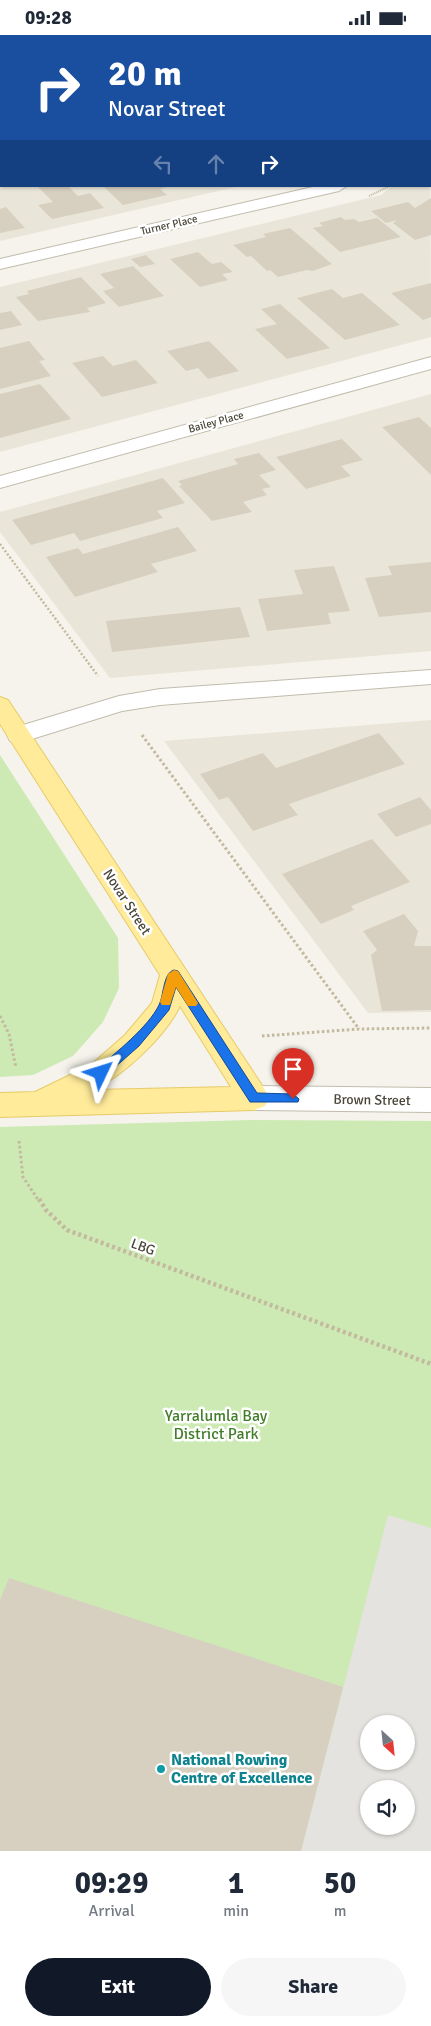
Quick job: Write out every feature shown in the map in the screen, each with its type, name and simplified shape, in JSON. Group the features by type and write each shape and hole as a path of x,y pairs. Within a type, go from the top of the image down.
{"main road":[{"name":"Novar Street","path":"0,705 254,1098"},
{"path":"18,1104 101,1073 135,1043 164,1007 174,974"},
{"path":"18,1104 254,1098"}],"street":[{"name":"Turner Place","path":"0,264 334,187"},
{"name":"Bailey Place","path":"0,482 431,363"},
{"path":"19,735 119,704 160,697 431,677"},
{"name":"Brown Street","path":"254,1098 431,1100"}],"path":[{"path":"0,544 359,1029"},
{"name":"LBG","path":"0,1016 9,1034 16,1063 23,1177 46,1210 67,1230 108,1247 431,1364"},
{"path":"216,1039 359,1029 431,1028"}],"shaded area":[{"path":"0,187 236,187 0,241"},
{"path":"391,187 430,187 431,337 0,452 0,287 381,195"},
{"path":"431,394 431,651 110,678 0,532 0,512"},
{"path":"431,720 431,1012 368,1013 164,741"},
{"path":"388,1515 431,1528 431,1851 301,1851"}],"green space":[{"path":"0,755 118,938 119,988 103,1022 73,1056 33,1075 0,1077"},
{"name":"Yarralumla Bay District Park","path":"251,1120 431,1121 431,1851 0,1851 0,1127"}],"building":[{"path":"38,187 69,187 78,196 90,193 104,208 52,219 38,205 53,202"},
{"path":"104,187 167,187 160,189 167,195 123,205"},
{"path":"431,198 431,235 415,240 393,223 397,220 386,223 371,211 408,202 415,208"},
{"path":"6,207 25,228 0,233 0,209"},
{"path":"341,217 345,220 354,219 359,222 377,218 401,237 340,252 313,228 323,226 319,223"},
{"path":"290,228 332,264 313,271 307,270 278,277 270,270 267,271 251,256 247,257 233,245 266,237 263,234"},
{"path":"198,252 212,264 221,262 233,272 222,274 228,280 200,287 170,259"},
{"path":"146,255 155,264 140,267 131,259"},
{"path":"133,266 164,296 119,307 103,291 114,288 100,274"},
{"path":"81,277 106,303 87,308 90,312 38,321 16,297 29,294 27,291"},
{"path":"431,283 431,317 423,320 391,293"},
{"path":"332,289 343,298 362,293 400,325 345,340 297,298"},
{"path":"280,304 330,348 287,359 255,329 277,324 261,309"},
{"path":"11,311 22,325 0,330 0,313"},
{"path":"29,341 45,360 39,361 51,376 0,389 0,348"},
{"path":"209,341 239,371 208,379 198,368 186,371 167,351"},
{"path":"103,356 113,366 136,360 158,383 102,397 72,363"},
{"path":"40,384 71,419 0,438 0,394"},
{"path":"419,417 431,428 431,475 382,427"},
{"path":"342,439 363,460 341,466 351,476 306,489 276,457"},
{"path":"259,453 276,470 259,475 271,487 262,489 267,495 243,502 252,512 212,521 179,486 182,485 178,481 238,464 234,459"},
{"path":"163,478 185,503 157,511 163,518 80,541 74,533 31,545 12,520"},
{"path":"178,527 197,551 151,564 158,572 75,597 46,557 78,548 83,554"},
{"path":"431,562 431,612 379,617 365,578 392,575 388,566"},
{"path":"334,566 350,611 328,613 331,624 267,631 258,599 303,594 294,570"},
{"path":"240,607 250,637 112,652 106,621"},
{"path":"379,733 405,764 289,804 298,815 253,831 228,797 219,800 200,774 263,753 276,768"},
{"path":"420,797 431,810 431,824 396,837 377,814"},
{"path":"372,839 410,882 351,906 354,910 321,924 282,874"},
{"path":"404,914 418,931 414,946 431,946 431,1010 382,1011 371,955 377,950 363,931"},
{"name":"National Rowing Centre of Excellence","path":"9,1578 343,1687 301,1851 0,1851 0,1600"}],"slow traffic":[{"path":"166,1002 174,974 192,1003"}],"place":[{"name":"National Rowing Centre of Excellence","path":"161,1769"}],"route":[{"path":"101,1073 135,1043 164,1007 174,974 254,1098 293,1099"}]}
